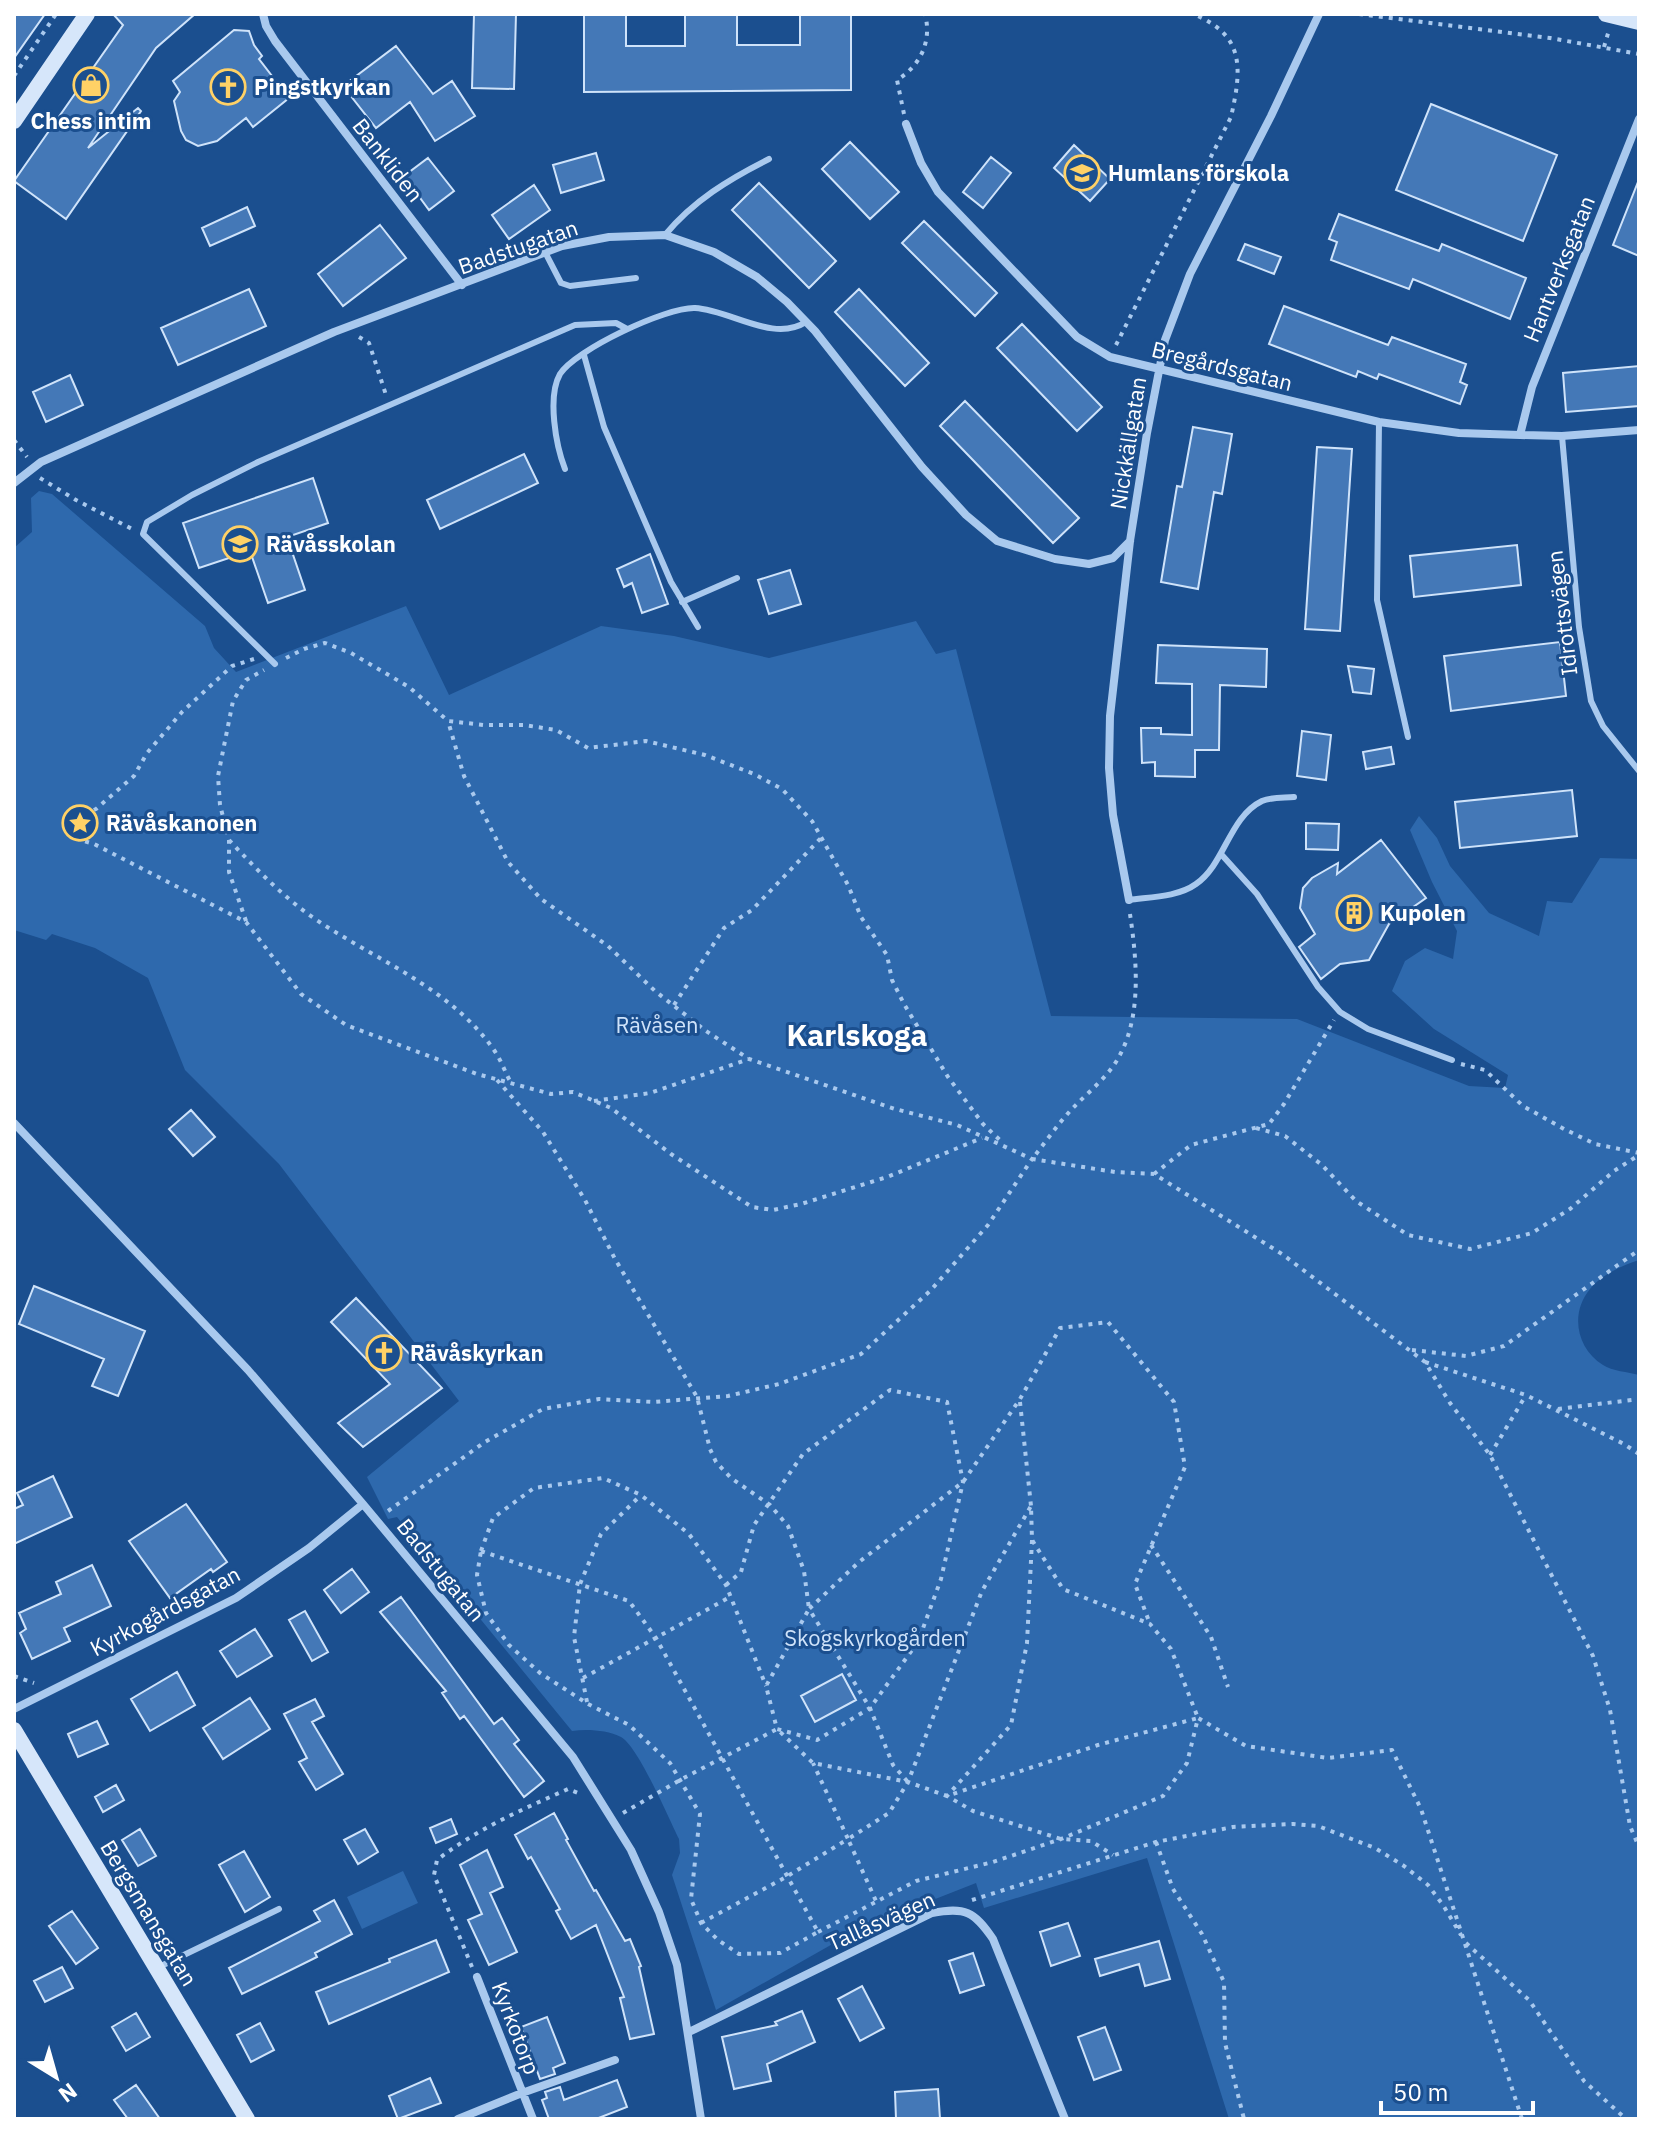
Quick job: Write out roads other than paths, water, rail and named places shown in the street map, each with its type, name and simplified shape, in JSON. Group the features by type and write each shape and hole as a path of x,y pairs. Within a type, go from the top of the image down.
{"street":[{"path":"14,121 87,14"},
{"name":"Bankliden","path":"263,14 275,41 462,285"},
{"name":"Nickkällgatan","path":"1129,900 1113,815 1109,768 1116,653 1130,541 1158,370 1165,340 1190,274 1271,116 1312,18 1319,14"},
{"path":"1606,14 1639,22"},
{"name":"Hantverksgatan","path":"1520,435 1541,363 1639,119"},
{"name":"Bregårdsgatan","path":"906,124 921,163 938,192 1077,337 1110,357 1379,422 1459,433 1520,435 1562,436 1639,430"},
{"name":"Badstugatan","path":"14,483 41,462 334,332 562,246 609,237 665,235 714,252 757,277 806,322 922,467 966,515 997,541 1055,559 1089,564 1113,558 1130,541"},
{"name":"Badstugatan","path":"14,1123 248,1370 573,1757 631,1850 659,1912 677,1965 701,2119"},
{"name":"Kyrkogårdsgatan","path":"14,1709 236,1598 309,1548 363,1504"},
{"name":"Bergsmansgatan","path":"14,1730 247,2119"},
{"name":"Tallåsvägen","path":"689,2032 932,1913 956,1909 979,1918 993,1939 1065,2119"},
{"name":"Kyrkotorp","path":"477,1977 533,2119"},
{"name":"Kyrkotorp","path":"458,2119 615,2060"}],"lane":[{"path":"665,235 683,213 704,196 769,159"},
{"path":"545,252 561,283 570,286 636,278"},
{"path":"565,469 555,439 555,390 564,369 584,355 627,329 661,315 695,308 722,312 775,329 794,330 806,322"},
{"path":"275,664 143,534 147,522 258,462 575,325 616,323 627,329"},
{"path":"584,355 604,427 682,602 698,627"},
{"path":"1379,422 1377,600 1408,737"},
{"name":"Idrottsvägen","path":"1562,436 1579,627 1591,701 1603,726 1639,771"},
{"path":"682,602 737,578"},
{"path":"1129,900 1184,891 1193,886 1207,874 1251,809 1263,801 1294,797"},
{"path":"1221,854 1257,894 1318,987 1340,1012 1368,1029 1452,1060"},
{"path":"156,1968 279,1909"}],"place":[{"name":"Chess intim","path":"91,85"},
{"name":"Pingstkyrkan","path":"228,87"},
{"name":"Humlans förskola","path":"1082,173"},
{"name":"Rävåsskolan","path":"240,544"},
{"name":"Rävåskanonen","path":"80,823"},
{"name":"Kupolen","path":"1354,913"},
{"name":"Rävåskyrkan","path":"384,1353"}],"district":[{"name":"Karlskoga","path":"857,1036"}],"park label":[{"name":"Rävåsen","path":"657,1025"},
{"name":"Skogskyrkogården","path":"875,1638"}]}
